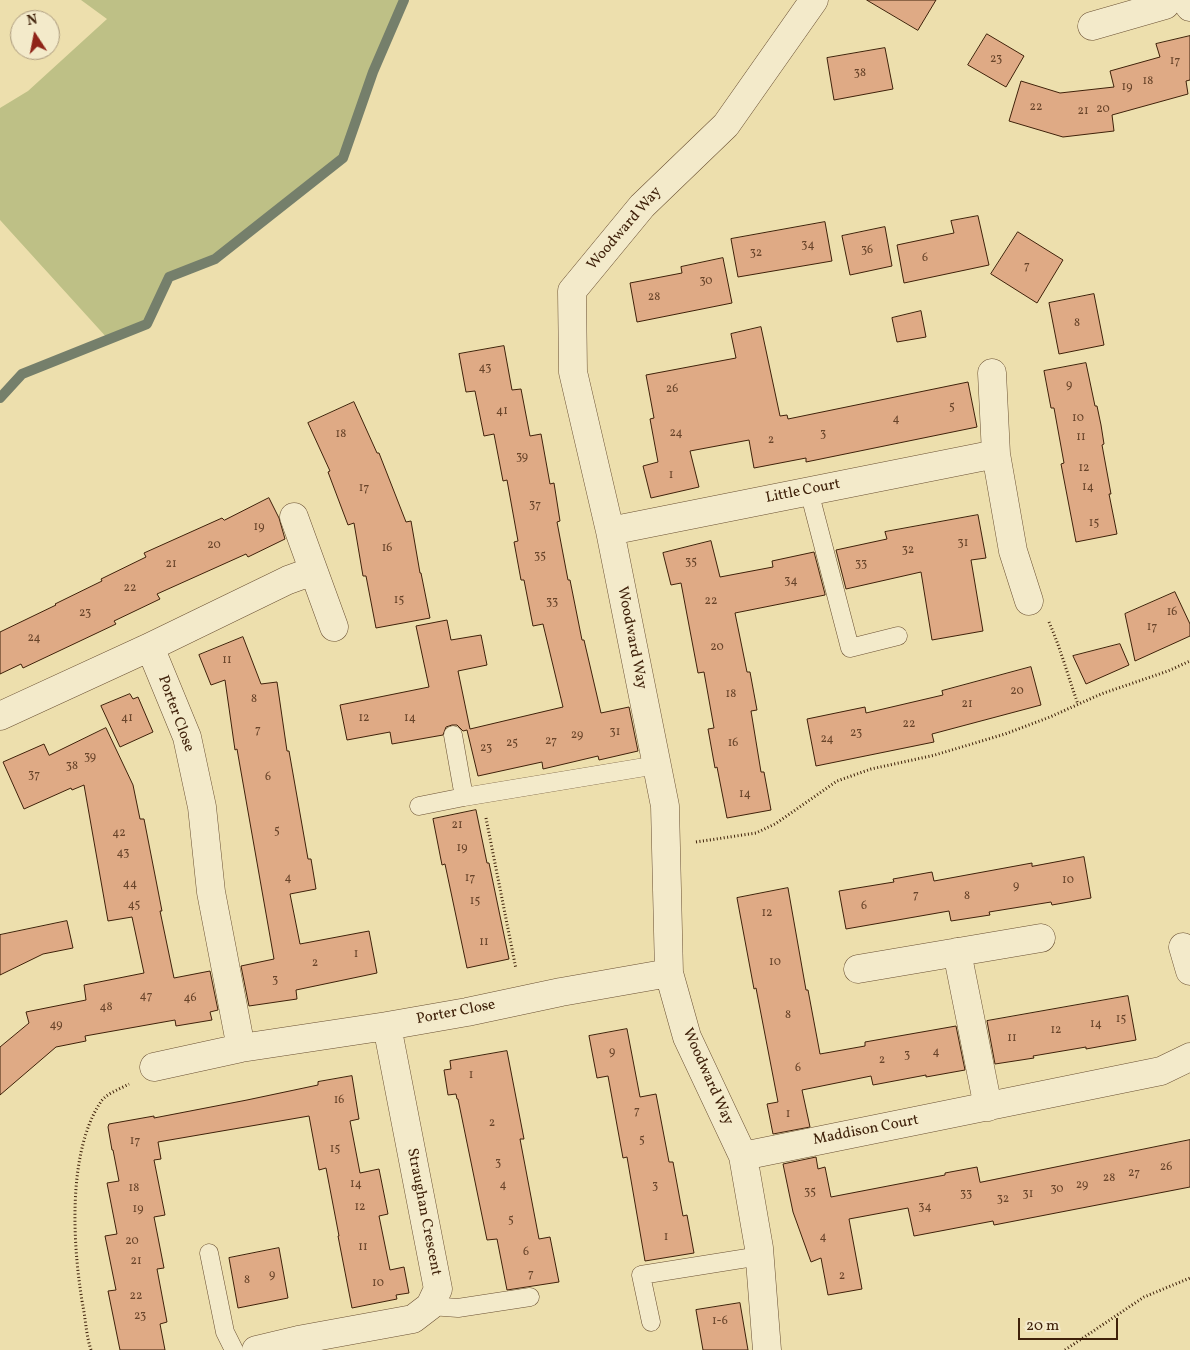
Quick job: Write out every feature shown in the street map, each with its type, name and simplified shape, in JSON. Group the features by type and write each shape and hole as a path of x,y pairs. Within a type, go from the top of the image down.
{"street":[{"name":"Woodward Way","path":"767,1350 760,1256 743,1156 687,1037 669,973 666,806 610,530 574,372 572,291 642,206 726,125 814,0"},
{"path":"1092,26 1165,4 1167,0"},
{"path":"1185,0 1190,7"},
{"path":"992,373 996,454 1013,551 1029,602"},
{"name":"Little Court","path":"610,530 996,454"},
{"path":"294,517 334,627"},
{"path":"0,716 150,647 288,580 313,571"},
{"name":"Porter Close","path":"150,647 187,737 202,807 211,892 242,1048"},
{"path":"858,969 1041,938"},
{"path":"957,952 988,1107"},
{"name":"Porter Close","path":"154,1067 242,1048 467,1012 522,999 669,973"},
{"name":"Straughan Crescent","path":"387,1026 438,1289 430,1306"},
{"name":"Maddison Court","path":"743,1156 1161,1071 1190,1057"},
{"path":"256,1350 299,1345 413,1319 430,1306"}],"lane":[{"path":"809,491 850,648 898,636"},
{"path":"453,735 473,796"},
{"path":"418,806 657,765"},
{"path":"209,1254 225,1332 234,1350"},
{"path":"651,1322 641,1275 760,1256"},
{"path":"430,1306 458,1308 530,1297"}],"path":[{"path":"1029,602 1044,612 1061,650 1065,668 1078,704"},
{"path":"666,847 756,833 775,824 837,781 871,769 935,755 1005,734 1050,717 1101,694 1168,671 1190,661"},
{"path":"473,796 522,999"},
{"path":"91,1350 78,1282 75,1224 78,1170 88,1125 101,1100 154,1067"},
{"path":"1066,1350 1144,1297 1190,1278"}],"green space":[{"path":"81,0 404,0 373,72 343,158 215,259 169,277 147,324 108,339 0,220 0,108 28,91 107,19"}],"building":[{"path":"867,0 936,0 918,30"},
{"path":"987,34 1024,56 1006,87 968,65"},
{"path":"1190,36 1190,80 1186,81 1188,94 1112,115 1114,131 1063,137 1009,121 1021,81 1060,93 1114,87 1110,71 1160,57 1156,44"},
{"path":"885,48 893,89 834,100 827,58"},
{"path":"978,216 989,265 904,283 897,245 954,233 951,221"},
{"path":"825,222 832,261 738,277 731,239"},
{"path":"885,227 892,266 850,275 842,236"},
{"path":"1018,232 1063,260 1037,303 991,274"},
{"path":"723,258 732,303 637,322 630,283 682,273 681,267"},
{"path":"1094,294 1104,345 1059,354 1049,303"},
{"path":"921,311 926,337 897,342 892,318"},
{"path":"761,327 780,416 787,415 788,419 968,382 977,427 806,462 806,458 754,468 749,440 690,451 699,487 651,498 643,466 658,462 650,419 654,418 646,375 736,358 731,334"},
{"path":"504,346 512,390 521,389 530,436 541,434 550,484 554,483 560,521 557,522 568,580 570,580 582,640 584,640 601,713 629,707 638,751 599,760 598,756 543,769 542,762 478,776 467,730 463,731 457,725 452,725 446,727 443,735 392,744 390,732 347,740 340,705 429,687 416,626 447,620 451,640 481,635 487,665 458,671 470,729 563,707 543,624 533,626 524,580 521,580 514,542 518,541 507,480 503,481 494,434 484,436 475,391 466,392 459,354"},
{"path":"1086,363 1101,425 1104,444 1102,445 1111,494 1109,494 1117,534 1076,542 1061,464 1064,463 1054,408 1051,408 1044,371"},
{"path":"354,402 377,453 379,453 406,522 411,521 430,618 376,628 366,576 363,576 354,523 348,525 328,472 330,471 308,423"},
{"path":"269,498 279,518 285,539 248,557 246,554 157,594 160,599 114,621 116,624 23,668 21,664 0,674 0,632 56,605 102,581 101,579 146,557 144,553 222,518 224,520"},
{"path":"978,515 986,558 971,560 983,631 932,640 921,572 846,589 836,550 887,539 885,532"},
{"path":"711,541 720,577 773,567 772,561 814,552 825,594 735,613 747,672 750,672 757,710 751,711 761,772 764,772 771,810 727,818 708,729 714,728 704,672 698,673 681,583 671,585 663,553"},
{"path":"1175,592 1190,624 1190,636 1135,661 1125,614"},
{"path":"243,637 261,684 277,682 287,751 289,751 308,859 311,859 316,889 290,894 300,944 369,931 377,973 296,990 297,999 249,1006 241,966 274,959 237,749 235,750 225,680 211,685 199,655"},
{"path":"1120,644 1129,665 1086,684 1073,656"},
{"path":"1031,667 1041,705 932,734 934,742 816,766 807,719 865,707 866,713 943,695 942,691"},
{"path":"130,694 133,699 138,697 153,732 120,747 101,706"},
{"path":"106,728 133,785 140,819 144,819 174,978 210,971 218,1010 210,1012 212,1020 176,1026 175,1020 85,1036 86,1041 56,1047 0,1095 0,1047 29,1023 26,1012 86,1000 84,985 144,973 132,917 108,921 84,785 72,790 71,788 24,809 3,762 44,744 49,755"},
{"path":"476,810 509,959 467,968 445,864 442,865 433,819"},
{"path":"1084,857 1091,898 1052,905 1051,902 989,912 990,915 951,921 949,911 846,929 839,891 894,882 893,879 932,872 934,881 1032,863 1032,866"},
{"path":"788,888 806,990 808,990 820,1054 865,1046 865,1042 956,1026 965,1070 873,1085 871,1076 802,1090 810,1127 773,1134 767,1104 778,1102 737,898"},
{"path":"67,921 73,948 43,954 0,975 0,935"},
{"path":"1128,996 1136,1040 1033,1056 1034,1058 995,1064 987,1021"},
{"path":"627,1029 640,1097 656,1094 669,1162 673,1162 683,1216 687,1215 694,1253 645,1261 627,1157 623,1158 608,1076 597,1078 589,1036"},
{"path":"507,1051 524,1139 520,1139 539,1239 550,1237 559,1282 507,1290 497,1239 487,1240 458,1099 456,1094 448,1095 444,1070 451,1069 450,1061"},
{"path":"352,1076 359,1119 350,1121 360,1173 379,1169 388,1214 379,1216 390,1270 404,1267 409,1293 396,1295 397,1299 352,1308 326,1168 319,1170 309,1116 158,1142 161,1159 154,1160 165,1215 154,1217 164,1268 157,1269 167,1322 160,1324 165,1350 120,1350 108,1291 116,1290 105,1236 117,1234 107,1183 119,1181 112,1150 109,1124 154,1116 154,1118 247,1100 318,1085 318,1082"},
{"path":"1190,1140 1190,1187 994,1225 993,1221 914,1236 908,1208 849,1219 862,1289 828,1295 821,1258 811,1262 793,1212 783,1164 816,1157 818,1169 825,1167 831,1197 977,1167 980,1182"},
{"path":"279,1248 288,1298 238,1308 229,1258"},
{"path":"740,1303 748,1350 703,1350 696,1310"}],"waterway":[{"path":"0,398 22,374 147,324 169,277 215,259 343,158 373,72 404,0"}]}
